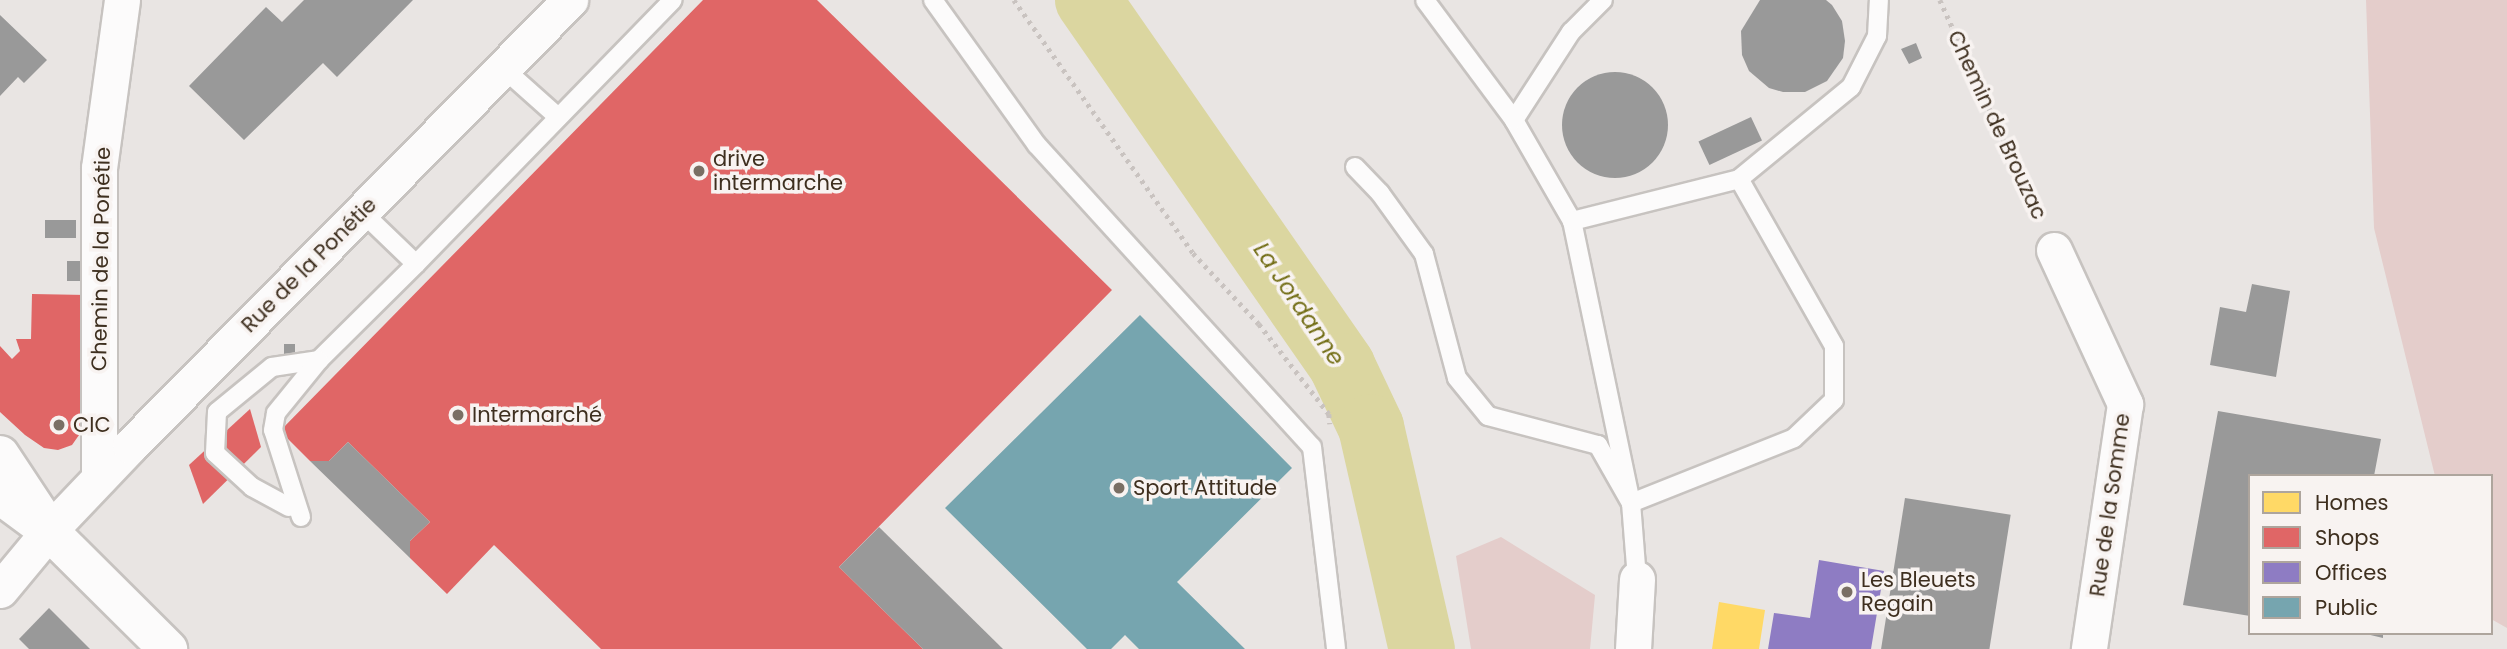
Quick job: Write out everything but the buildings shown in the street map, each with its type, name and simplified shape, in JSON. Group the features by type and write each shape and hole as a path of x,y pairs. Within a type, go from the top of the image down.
{"street":[{"name":"Chemin de la Ponétie","path":"99,478 99,168 122,0"},
{"name":"Rue de la Ponétie","path":"0,590 49,531 99,478 570,0"},
{"name":"Rue de la Somme","path":"2054,250 2125,404 2089,649"},
{"path":"0,455 49,531"},
{"path":"0,495 49,531 167,649"},
{"path":"1633,649 1637,579"}],"lane":[{"path":"319,360 272,367 217,412 215,453 252,487 295,512 272,430 276,413 319,360 673,0"},
{"path":"933,0 1037,145 1312,447 1336,649"},
{"path":"1424,0 1514,120 1572,221 1631,503 1637,579"},
{"path":"1514,120 1571,32 1603,0"},
{"path":"1572,221 1739,179 1851,87 1877,36 1879,0"},
{"path":"503,68 558,117"},
{"path":"1355,167 1380,193 1424,254 1457,378 1488,416 1598,445 1631,503"},
{"path":"1631,503 1794,438 1834,400 1834,346 1739,179"},
{"path":"362,212 415,264"}],"path":[{"name":"Chemin de Brouzac","path":"1940,0 2054,250"}],"shaded area":[{"path":"2366,0 2507,0 2507,628 2493,620 2493,474 2435,474 2374,228"},
{"path":"1501,537 1595,595 1590,649 1471,649 1456,556"}],"waterway":[{"name":"La Jordanne","path":"1088,0 1342,366 1371,427 1422,649"}],"place":[{"name":"drive intermarche","path":"699,171"},
{"name":"Intermarché","path":"458,415"},
{"name":"CIC","path":"59,425"},
{"name":"Sport Attitude","path":"1119,488"},
{"name":"Les Bleuets Regain","path":"1847,592"}]}
